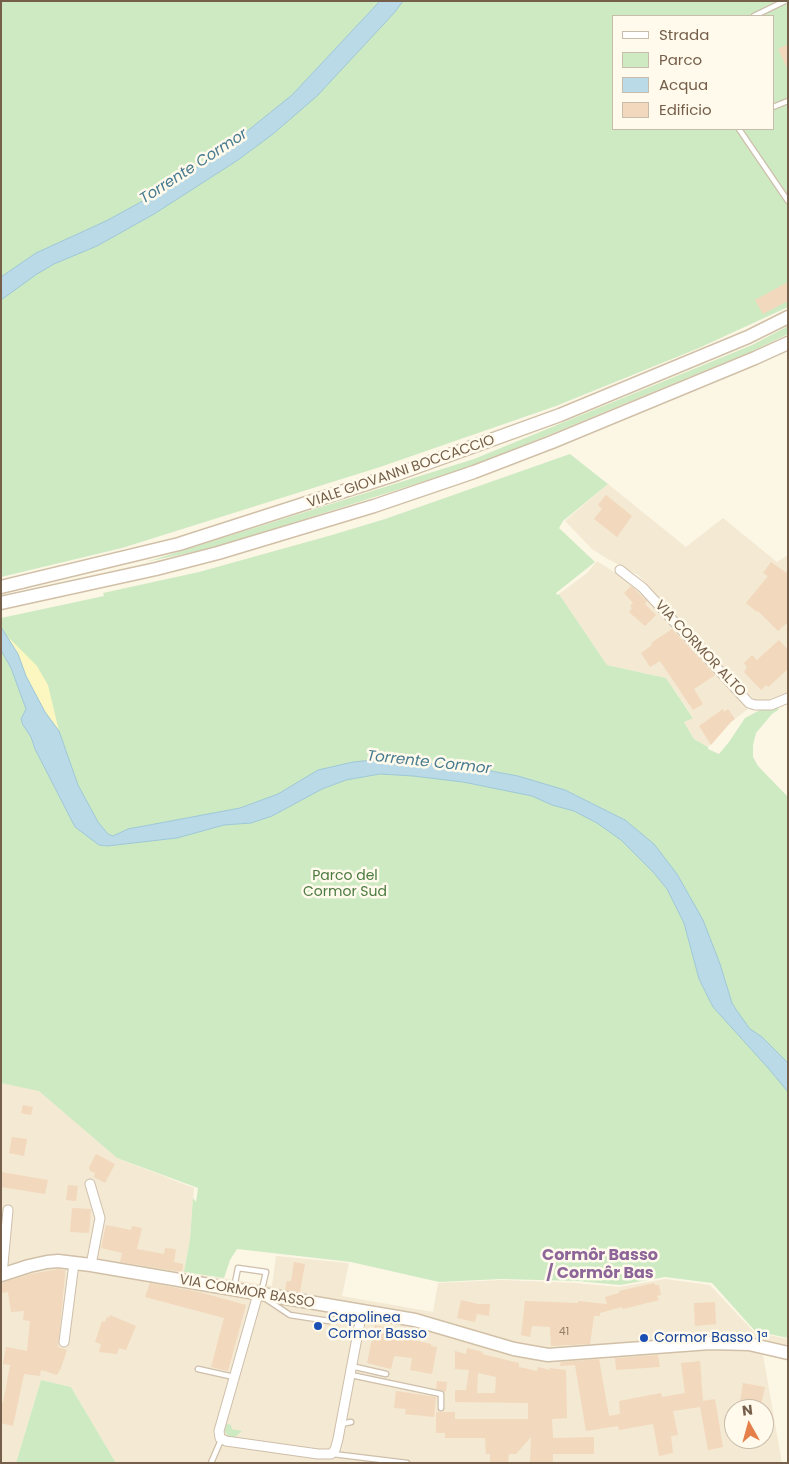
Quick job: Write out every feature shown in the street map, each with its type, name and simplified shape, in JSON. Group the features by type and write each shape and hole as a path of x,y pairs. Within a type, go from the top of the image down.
{"main road":[{"name":"VIALE GIOVANNI BOCCACCIO","path":"1,587 179,544 470,449 614,393 748,337 788,317"},
{"name":"VIALE GIOVANNI BOCCACCIO","path":"1,604 127,576 218,553 286,534 474,472 626,412 788,343"},
{"name":"VIA CORMOR BASSO","path":"2,1275 48,1262 58,1261 91,1265 415,1320 514,1349 548,1355 710,1343 749,1344 788,1353"}],"street":[{"name":"VIA CORMOR ALTO","path":"620,570 643,588 749,703 770,705 788,698"},
{"path":"90,1184 100,1218 91,1265"},
{"name":"VIA CORMOR BASSO","path":"2,1275 8,1210"},
{"path":"64,1342 74,1263"},
{"path":"258,1294 219,1432 221,1440 318,1454 331,1454 337,1447 362,1311"}],"lane":[{"path":"756,15 784,1"},
{"path":"774,107 788,101"},
{"path":"740,130 788,201"},
{"path":"234,1289 238,1268 266,1272 263,1285 258,1294"},
{"path":"198,1369 234,1377"},
{"path":"351,1370 386,1374"},
{"path":"351,1370 441,1394 441,1408"},
{"path":"341,1424 351,1422"},
{"path":"211,1463 221,1440"},
{"path":"331,1454 407,1463"}],"shaded area":[{"path":"608,484 686,547 723,518 777,562 788,555 788,696 773,701 756,701 713,658 638,575 592,549 565,521"},
{"path":"597,561 633,584 649,599 748,709 731,722 708,747 694,739 684,722 693,717 666,678 607,665 559,594 587,573"},
{"path":"1,1083 39,1090 117,1158 194,1188 190,1239 184,1272 272,1286 276,1256 349,1263 342,1296 433,1312 438,1283 502,1280 619,1287 665,1279 710,1285 754,1332 788,1339 788,1359 763,1355 771,1399 724,1399 724,1449 774,1449 774,1418 782,1463 116,1463 71,1387 41,1380 16,1463 1,1463"}],"green space":[{"path":"1,1 788,1 788,307 699,348 556,406 380,467 122,548 1,577"},
{"path":"788,326 788,334 755,350 476,465 216,547 146,562 474,459 752,345"},
{"name":"Parco del Cormor Sud","path":"570,454 608,484 563,521 559,528 595,562 556,593 557,595 559,594 607,665 666,678 693,718 684,722 694,739 719,754 745,718 760,710 780,704 778,710 772,714 756,733 753,757 758,766 788,797 788,1338 755,1331 712,1283 665,1277 620,1285 578,1281 501,1279 439,1282 351,1262 237,1249 230,1260 224,1278 184,1272 190,1239 193,1198 196,1202 198,1188 117,1158 39,1091 1,1083 1,618 104,596 103,593 199,572 332,535 385,519"},
{"path":"41,1380 71,1387 116,1463 16,1463"},
{"path":"225,1423 231,1425 232,1429 242,1431 233,1439 230,1438 225,1432"}],"sand":[{"path":"6,635 37,666 48,685 59,731 45,712 26,676 18,654"}],"water":[{"path":"380,1 403,1 317,96 273,134 238,160 154,214 97,246 54,264 1,300 1,277 36,253 106,221 139,203 203,164 251,128 292,95"},
{"path":"1,627 18,654 26,676 45,712 59,731 78,785 98,822 108,834 113,836 128,829 240,808 278,794 318,770 353,762 373,760 414,761 453,767 464,766 518,776 565,790 625,820 654,844 677,874 703,920 720,964 732,1003 750,1029 762,1037 788,1063 788,1092 713,1007 699,979 684,923 667,889 621,840 597,823 574,811 552,805 532,796 463,782 380,774 346,780 322,789 272,816 251,823 224,825 177,838 107,846 99,845 75,827 35,749 31,737 23,725 21,719 26,709 11,668 1,650"}],"building":[{"path":"788,44 788,70 778,49"},
{"path":"788,282 788,301 763,314 755,300"},
{"path":"606,495 632,516 617,537 594,519 602,509 598,505"},
{"path":"771,562 788,574 788,622 778,631 758,611 746,603 768,576 763,573"},
{"path":"631,586 647,601 645,604 656,615 645,626 629,612 632,608 630,606 633,603 624,593"},
{"path":"672,629 715,675 694,689 703,704 693,710 660,661 650,667 641,653 652,645 651,643"},
{"path":"779,640 788,650 788,669 768,687 766,685 761,690 744,672 747,667 744,663 752,655 757,660"},
{"path":"723,709 724,712 728,709 735,719 711,745 699,726"},
{"path":"23,1105 33,1107 31,1115 21,1113"},
{"path":"12,1137 27,1139 24,1156 9,1153"},
{"path":"96,1154 115,1164 105,1183 94,1177 95,1173 90,1171 89,1167"},
{"path":"1,1172 48,1180 45,1194 1,1187"},
{"path":"68,1185 78,1186 76,1201 66,1200"},
{"path":"72,1208 91,1209 89,1233 70,1232"},
{"path":"106,1225 131,1230 132,1226 142,1228 137,1249 164,1254 165,1248 176,1249 174,1262 183,1264 182,1272 120,1262 122,1253 101,1248"},
{"path":"294,1262 305,1264 300,1292 285,1290 287,1281 291,1281"},
{"path":"58,1269 65,1270 58,1347 67,1350 61,1368 57,1375 41,1370 40,1376 24,1374 13,1426 1,1423 1,1403 3,1403 10,1365 3,1364 6,1347 27,1351 30,1321 23,1320 24,1311 11,1312 8,1292 1,1293 1,1283 31,1274"},
{"path":"150,1283 199,1292 246,1305 228,1371 211,1367 224,1318 145,1297"},
{"path":"654,1283 659,1285 661,1295 657,1296 659,1300 623,1309 622,1307 600,1313 600,1316 594,1316 590,1344 551,1346 550,1327 532,1326 530,1337 521,1335 525,1301 578,1303 578,1301 607,1304 605,1297 619,1293 619,1291"},
{"path":"461,1300 478,1304 490,1304 489,1316 477,1314 475,1322 457,1318"},
{"path":"715,1302 716,1324 695,1326 694,1303"},
{"path":"110,1315 136,1326 126,1350 119,1348 117,1354 99,1352 101,1344 95,1342 102,1321 105,1322"},
{"path":"375,1325 400,1331 398,1337 437,1347 432,1374 410,1370 412,1358 394,1356 391,1369 367,1363"},
{"path":"467,1348 483,1352 482,1354 519,1363 519,1367 537,1371 538,1367 550,1370 550,1368 566,1370 567,1418 552,1419 553,1438 594,1437 594,1454 553,1454 553,1463 530,1463 531,1437 516,1454 509,1454 508,1463 490,1463 490,1454 486,1454 485,1438 445,1438 445,1433 436,1433 436,1412 455,1412 455,1419 528,1419 528,1403 455,1402 455,1390 466,1390 469,1370 455,1369 455,1351 466,1354","holes":["478,1373 496,1377 495,1393 477,1393"]},
{"path":"658,1355 660,1367 616,1370 615,1358"},
{"path":"599,1359 609,1416 620,1414 619,1401 661,1393 662,1397 685,1393 681,1363 700,1361 703,1401 715,1399 723,1447 708,1450 700,1407 673,1411 678,1435 671,1436 673,1453 659,1456 653,1424 619,1430 618,1426 586,1431 575,1365 560,1366 561,1362"},
{"path":"437,1381 447,1382 446,1392 436,1389"},
{"path":"743,1383 765,1387 762,1399 740,1399"},
{"path":"396,1391 436,1397 434,1417 405,1414 406,1409 394,1408"}],"place":[{"name":"Capolinea Cormor Basso","path":"318,1326"},
{"name":"Cormor Basso 1ª","path":"644,1338"}],"district":[{"name":"Cormôr Basso / Cormôr Bas","path":"600,1265"}],"water label":[{"name":"Torrente Cormor","path":"194,167"},
{"name":"Torrente Cormor","path":"429,763"}]}
